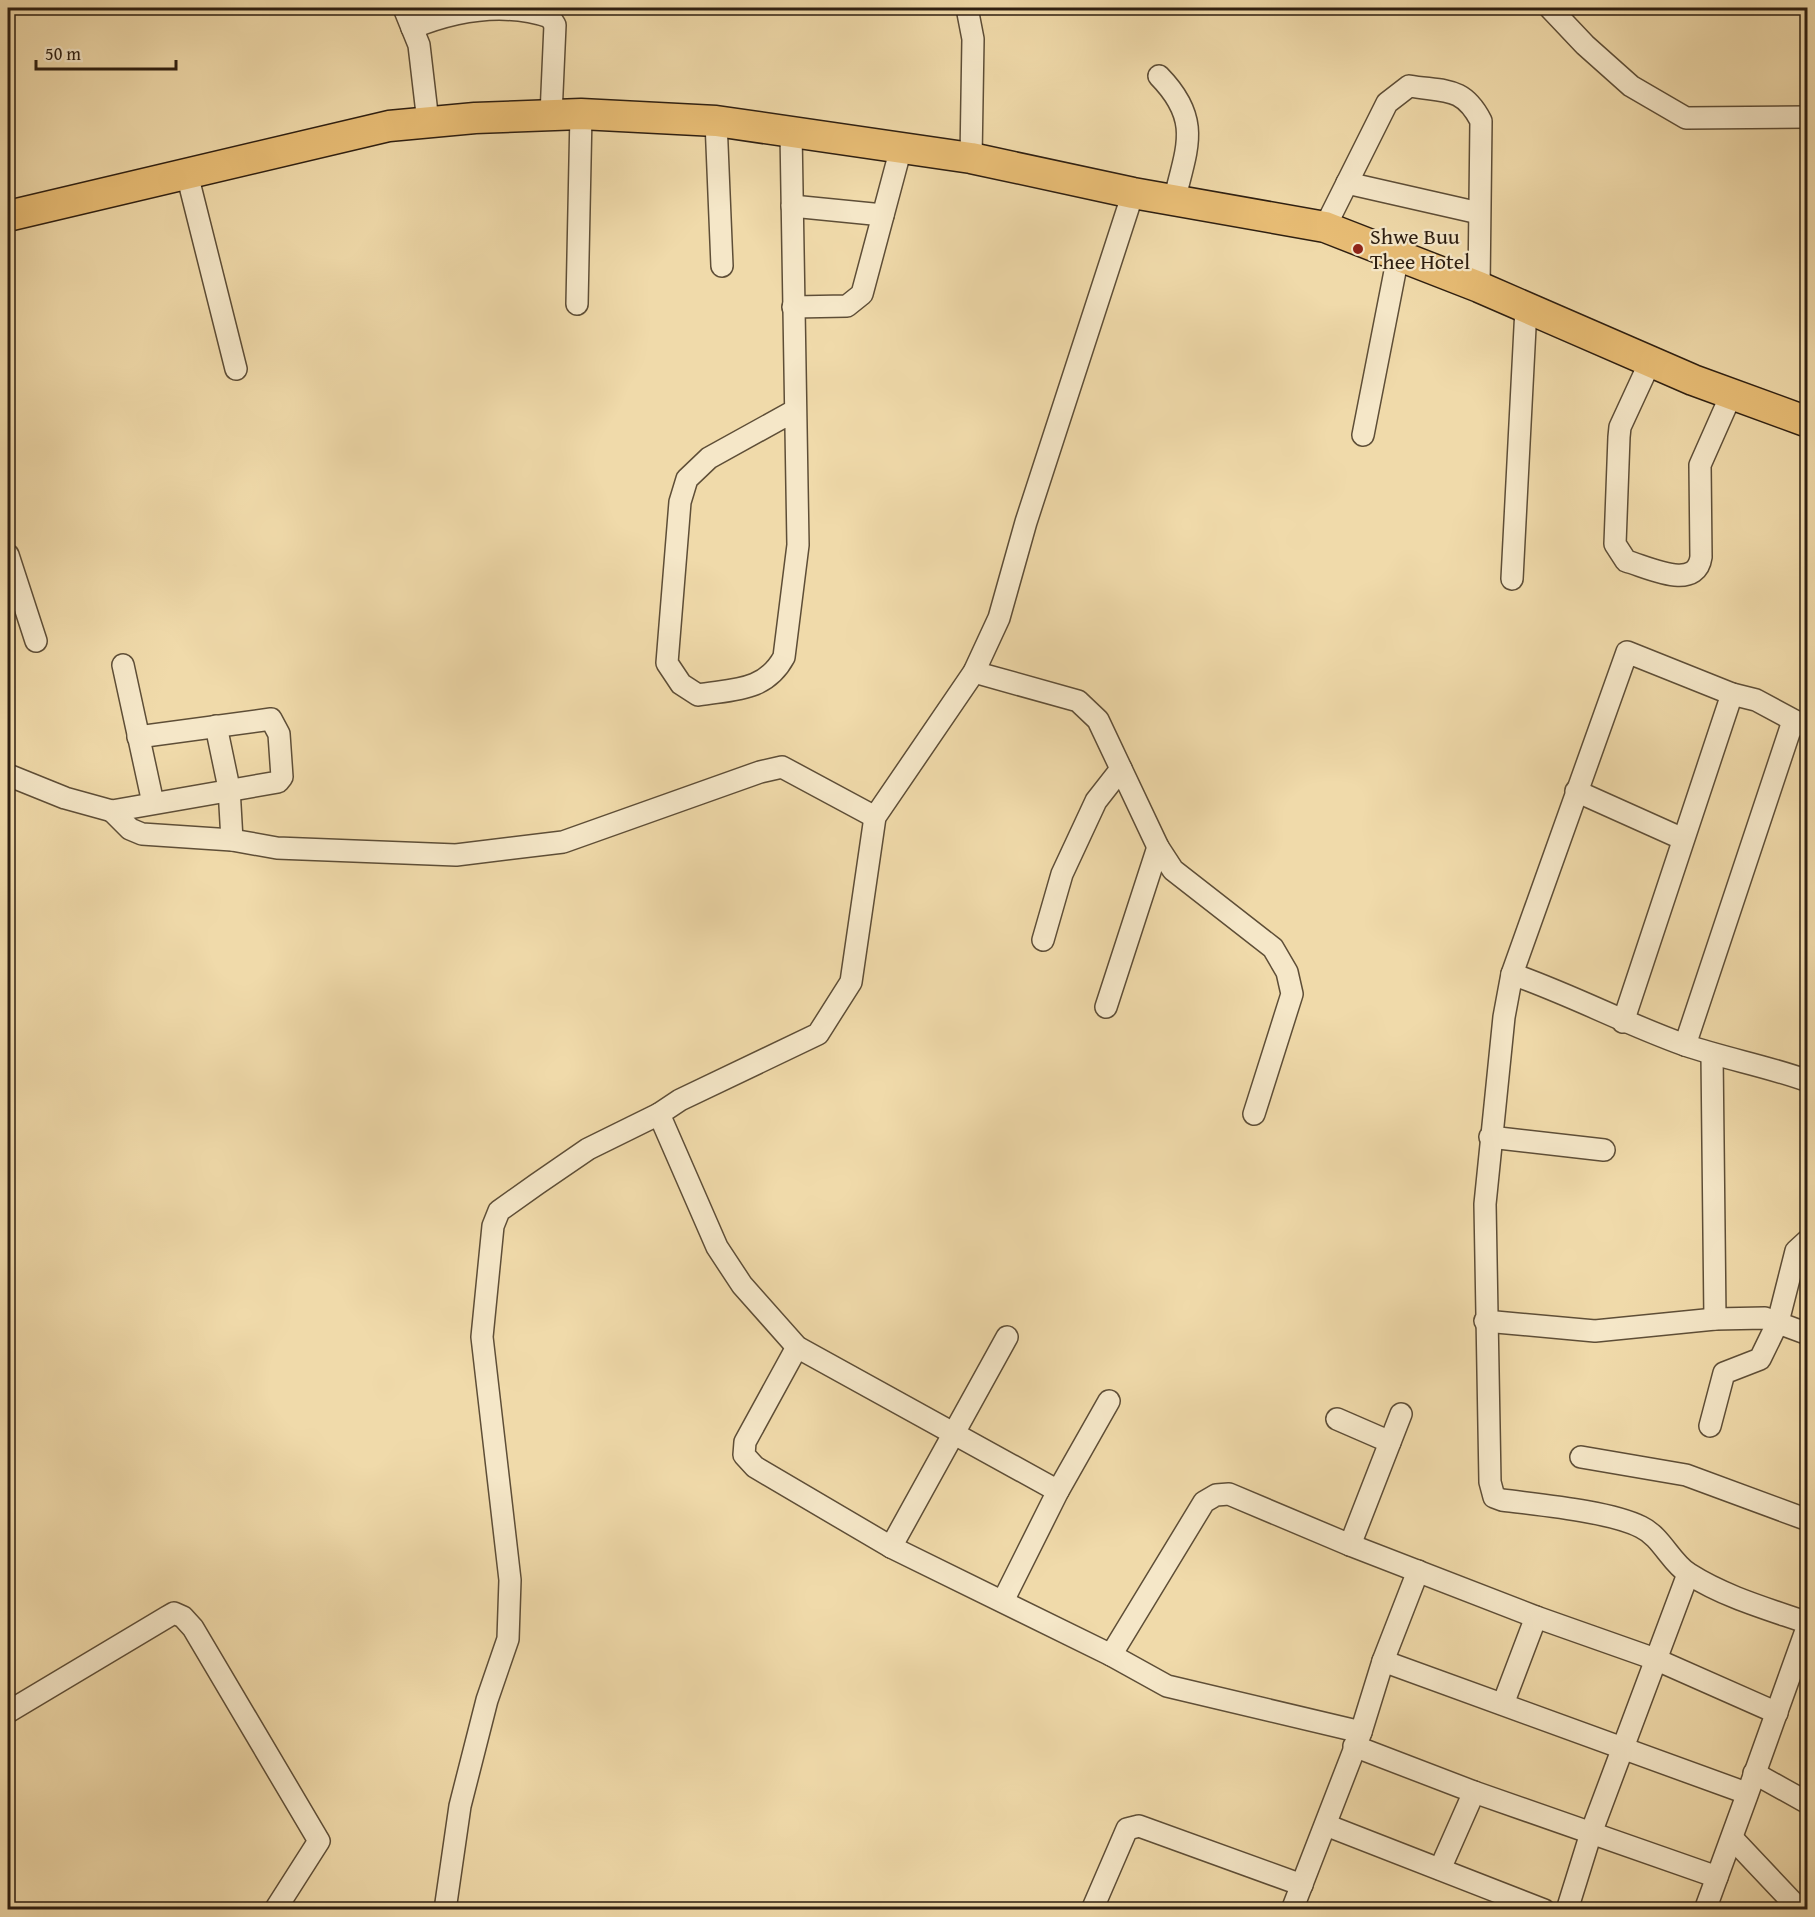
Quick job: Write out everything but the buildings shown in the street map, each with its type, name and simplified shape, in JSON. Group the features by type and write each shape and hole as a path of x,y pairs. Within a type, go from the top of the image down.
{"highway":[{"path":"8,216 389,126 581,114 716,121 971,158 1133,194 1325,227 1479,287 1731,395 1808,422"}],"street":[{"path":"404,8 419,45 428,122"},
{"path":"967,8 973,39 971,158"},
{"path":"1550,8 1585,45 1631,86 1686,118 1808,117"},
{"path":"412,28 445,14 468,10 530,10 550,16 555,25 550,115"},
{"path":"1159,76 1175,93 1186,115 1188,143 1174,201"},
{"path":"1325,227 1387,103 1409,86 1462,95 1471,102 1481,121 1479,287"},
{"path":"577,304 581,114"},
{"path":"716,121 722,266"},
{"path":"791,132 798,545 784,657 776,671 759,684 698,695 681,684 667,663 680,502 687,479 710,458 794,411"},
{"path":"793,307 848,306 862,294 901,148"},
{"path":"187,174 236,369"},
{"path":"1347,183 1479,213"},
{"path":"446,1910 460,1806 487,1700 508,1639 510,1580 482,1337 493,1226 499,1211 588,1149 659,1114 680,1100 818,1034 851,982 875,817 974,672 999,618 1026,522 1133,194"},
{"path":"792,206 883,215"},
{"path":"1363,435 1398,256"},
{"path":"1512,579 1526,308"},
{"path":"1650,362 1620,427 1618,437 1615,544 1626,561 1680,576 1691,575 1697,571 1701,557 1700,465 1731,395"},
{"path":"8,555 36,641"},
{"path":"1685,1045 1800,725 1756,700 1732,694 1627,652 1576,791 1563,837 1512,974 1490,1137 1485,1204 1485,1321 1490,1482 1494,1497 1502,1500 1624,1519 1644,1528 1662,1543 1688,1574 1746,1602 1808,1624 1746,1793 1733,1839 1705,1910"},
{"path":"123,665 153,803"},
{"path":"974,672 1078,701 1098,720 1158,847 1173,870 1273,948 1287,972 1292,994 1254,1114"},
{"path":"1623,1022 1732,694"},
{"path":"8,775 65,798 112,811 229,788 278,782 282,777 279,734 271,720 138,737"},
{"path":"216,726 229,788 231,840"},
{"path":"112,811 130,829 142,834 231,840 277,848 456,855 563,842 760,772 782,767 875,817"},
{"path":"1043,940 1062,874 1096,801 1121,769"},
{"path":"1576,791 1683,839"},
{"path":"1106,1007 1158,847"},
{"path":"1512,974 1578,998 1623,1022 1685,1045 1712,1054 1770,1067 1808,1081"},
{"path":"1712,1054 1715,1319"},
{"path":"659,1114 717,1247 742,1285 796,1347 1058,1491"},
{"path":"1490,1137 1604,1150"},
{"path":"1710,1426 1724,1373 1730,1369 1756,1362 1778,1322 1796,1251 1808,1240"},
{"path":"1485,1321 1595,1331 1715,1319 1765,1318 1808,1334"},
{"path":"891,1547 1007,1337"},
{"path":"796,1347 745,1442 744,1455 755,1467 891,1547 1111,1655 1167,1686 1358,1739 1474,1792 1717,1877"},
{"path":"1003,1601 1058,1491 1109,1401"},
{"path":"1350,1545 1401,1414"},
{"path":"1337,1419 1390,1442"},
{"path":"1581,1457 1686,1475 1808,1520"},
{"path":"1111,1655 1204,1502 1216,1495 1229,1494 1350,1545 1536,1617 1655,1659 1777,1713"},
{"path":"1292,1910 1326,1826 1358,1739 1383,1661 1418,1571"},
{"path":"1568,1910 1591,1833 1688,1574"},
{"path":"8,1712 174,1613 183,1617 193,1628 319,1841 274,1910"},
{"path":"1503,1704 1536,1617"},
{"path":"1383,1661 1746,1793"},
{"path":"1754,1773 1808,1803"},
{"path":"1440,1869 1474,1792"},
{"path":"1092,1910 1127,1829 1138,1826 1302,1885"},
{"path":"1326,1826 1544,1910"},
{"path":"1733,1839 1800,1910"}],"place":[{"name":"Shwe Buu Thee Hotel","path":"1358,249"}]}
